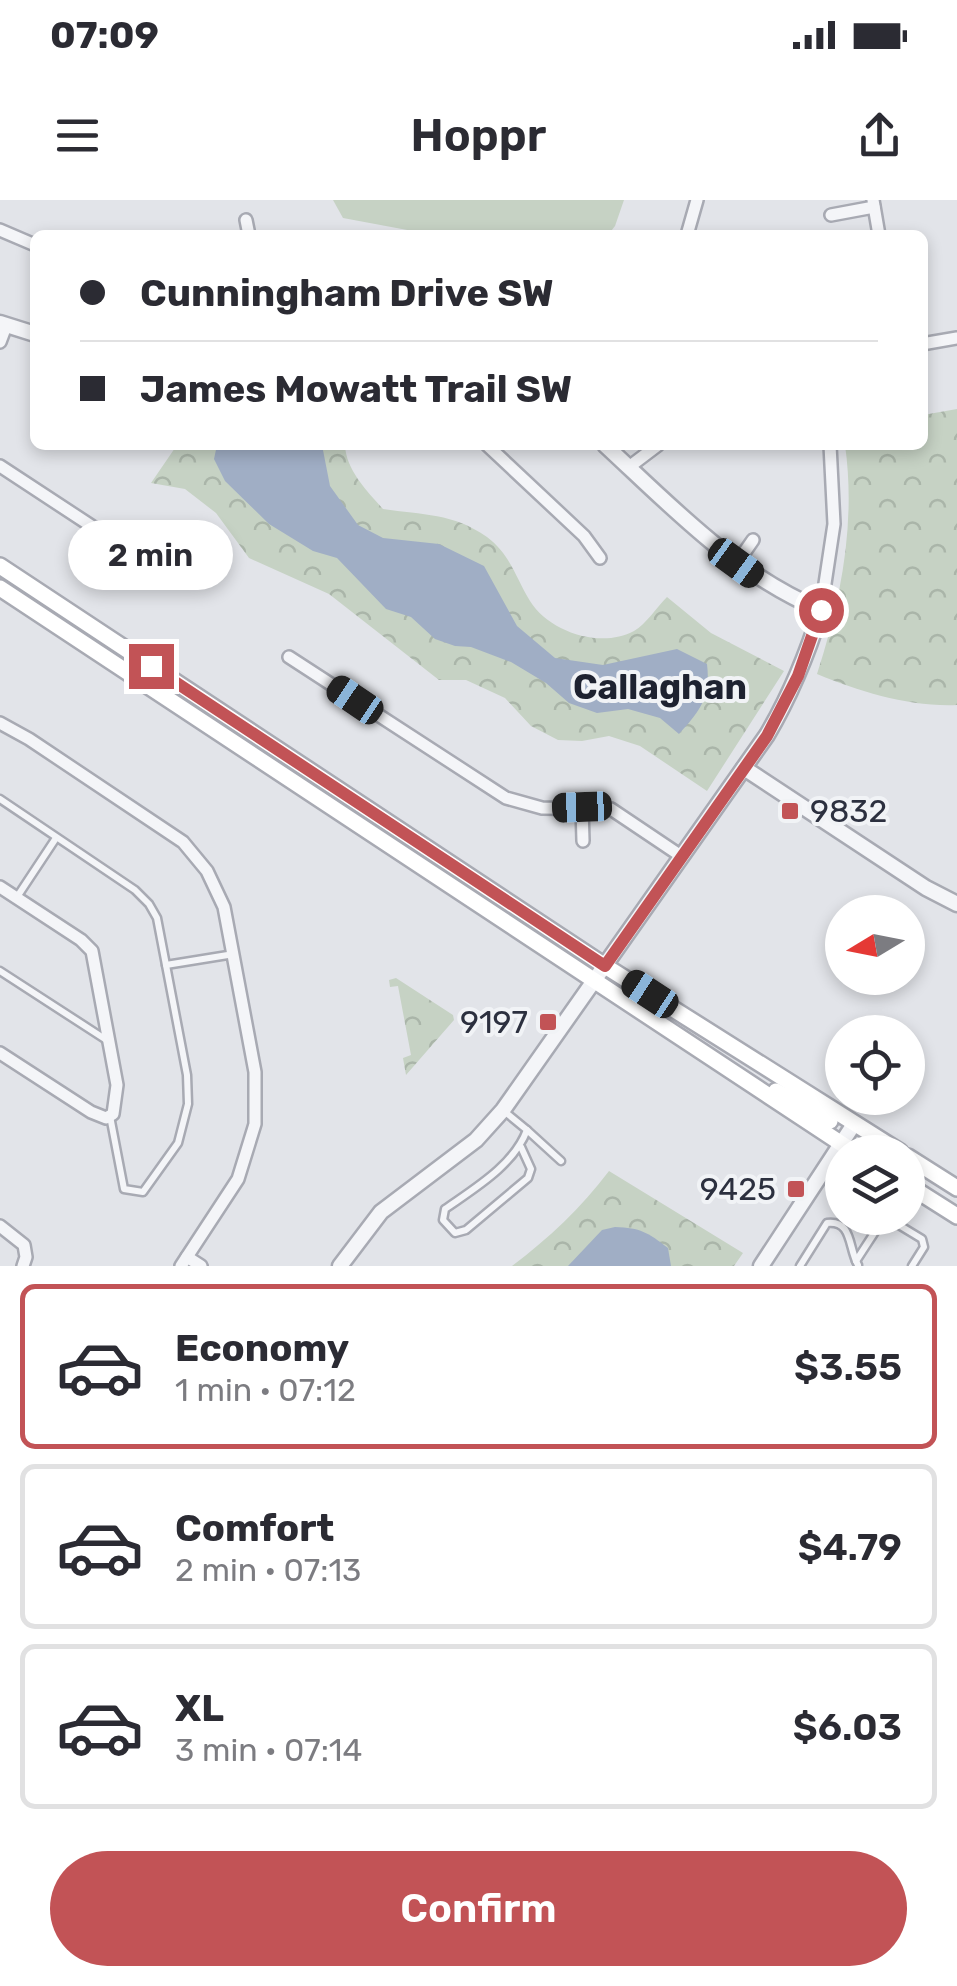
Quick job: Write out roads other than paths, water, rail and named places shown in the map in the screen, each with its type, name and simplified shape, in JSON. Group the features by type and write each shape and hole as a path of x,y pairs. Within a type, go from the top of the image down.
{"main road":[{"path":"0,566 605,966 872,1135"},
{"path":"0,588 827,1135"},
{"path":"750,1084 781,1092 834,1124 854,1124"},
{"path":"925,1168 957,1188"},
{"path":"925,1196 956,1215"}],"street":[{"path":"689,230 697,200"},
{"path":"831,215 874,203 879,230"},
{"path":"246,220 248,230"},
{"path":"0,230 30,243"},
{"path":"0,342 3,324 30,332"},
{"path":"928,343 957,338"},
{"path":"493,450 584,536 600,558"},
{"path":"610,450 736,563 778,591 821,610"},
{"path":"629,467 651,450"},
{"path":"340,1266 381,1212 476,1140 504,1110 744,768 790,694 821,610 833,538 835,497 830,450"},
{"path":"0,466 134,554 166,566"},
{"path":"736,563 753,540"},
{"path":"290,656 496,793 542,808 604,808 619,812 681,856"},
{"path":"0,724 170,831 192,852 220,894 255,1072 254,1124 238,1180 184,1261 201,1266"},
{"path":"744,768 926,888 957,904"},
{"path":"582,807 583,841"},
{"path":"0,887 81,940 92,952 118,1092 115,1110 110,1116 91,1112 0,1053"},
{"path":"851,1135 854,1124"},
{"path":"760,1266 825,1178"},
{"path":"0,1226 22,1241 26,1251 23,1266"}],"lane":[{"path":"0,800 143,897 157,918 188,1104 183,1130 170,1159 143,1192 124,1189 110,1116"},
{"path":"16,898 56,838"},
{"path":"166,966 234,954"},
{"path":"0,971 109,1042"},
{"path":"504,1110 561,1161"},
{"path":"521,1147 531,1169 528,1178 466,1230 455,1233 444,1220 446,1210 521,1147 527,1130"},
{"path":"857,1264 882,1221 889,1218 922,1239 924,1247 912,1266"},
{"path":"800,1266 832,1222 848,1232 857,1264"}],"water":[{"path":"216,450 323,450 330,486 358,525 383,538 439,544 484,566 517,626 555,658 603,665 677,649 707,664 702,703 679,734 660,718 628,709 597,713 569,703 546,683 511,662 435,639 411,617 386,609 337,558 313,551 269,524 225,481 214,459"},
{"path":"602,1230 638,1230 655,1238 668,1248 671,1266 568,1266"}],"place":[{"name":"9832","path":"790,811"},
{"name":"9197","path":"548,1022"},
{"name":"9425","path":"796,1189"}],"district":[{"name":"Callaghan","path":"660,687"}]}
